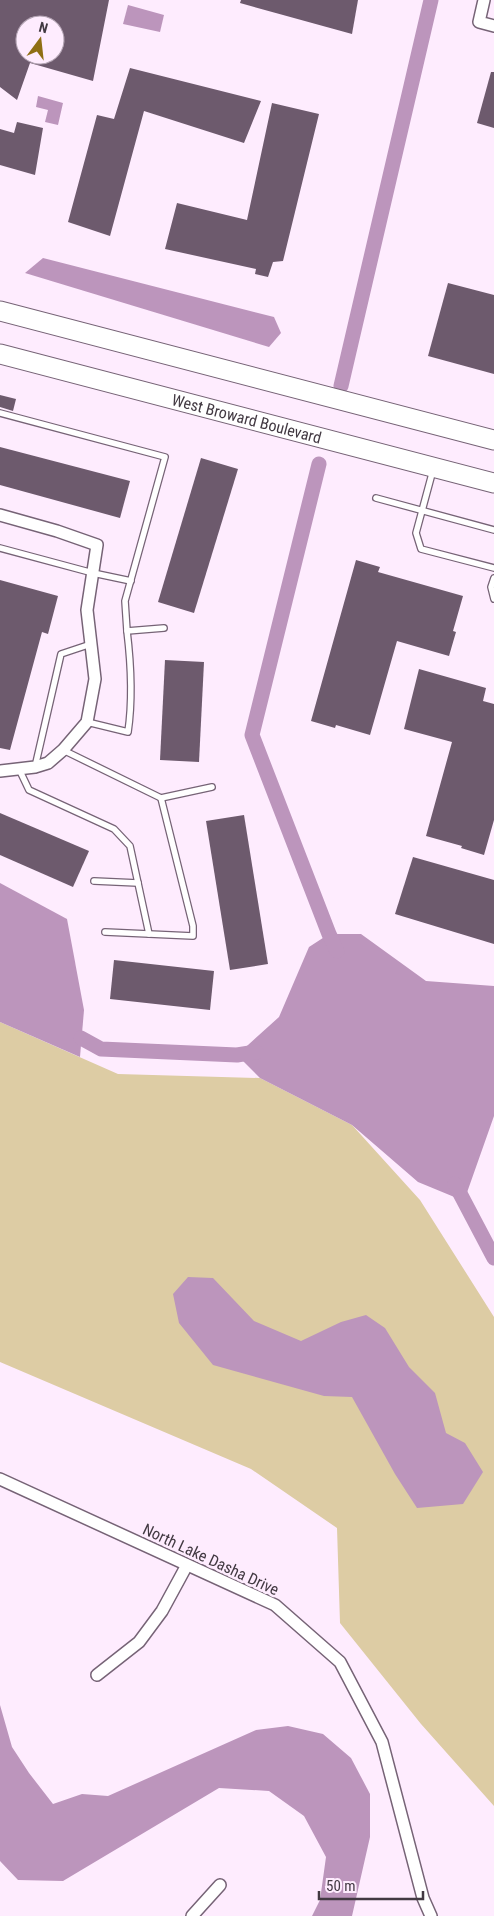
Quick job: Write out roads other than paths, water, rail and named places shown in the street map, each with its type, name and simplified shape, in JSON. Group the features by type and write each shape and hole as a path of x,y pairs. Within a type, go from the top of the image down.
{"main road":[{"path":"0,311 494,440"},
{"name":"West Broward Boulevard","path":"0,354 494,483"}],"street":[{"path":"484,0 479,22 494,26"},
{"path":"0,515 57,531 97,545 87,610 95,679 87,722 63,750 48,763 35,768 0,771"},
{"name":"North Lake Dasha Drive","path":"0,1479 275,1605 340,1662 382,1742 423,1898 431,1916"},
{"path":"97,1675 139,1642 162,1611 187,1564"},
{"path":"192,1916 220,1885"}],"lane":[{"path":"0,413 165,457 124,601 131,666 131,710 128,732 87,722"},
{"path":"433,468 416,533 421,549 494,568"},
{"path":"376,498 494,530"},
{"path":"0,548 92,573 131,581"},
{"path":"494,578 491,587 494,599"},
{"path":"127,630 164,628"},
{"path":"35,768 61,654 91,644"},
{"path":"63,750 161,798 212,787"},
{"path":"19,769 29,790 114,829 130,846 149,934"},
{"path":"105,932 193,936 193,926 161,798"},
{"path":"94,881 138,883"}],"waterway":[{"path":"341,386 431,0"},
{"path":"319,464 252,735 337,951"},
{"path":"81,1038 101,1049 237,1055 256,1052"},
{"path":"455,1184 494,1258"}]}
